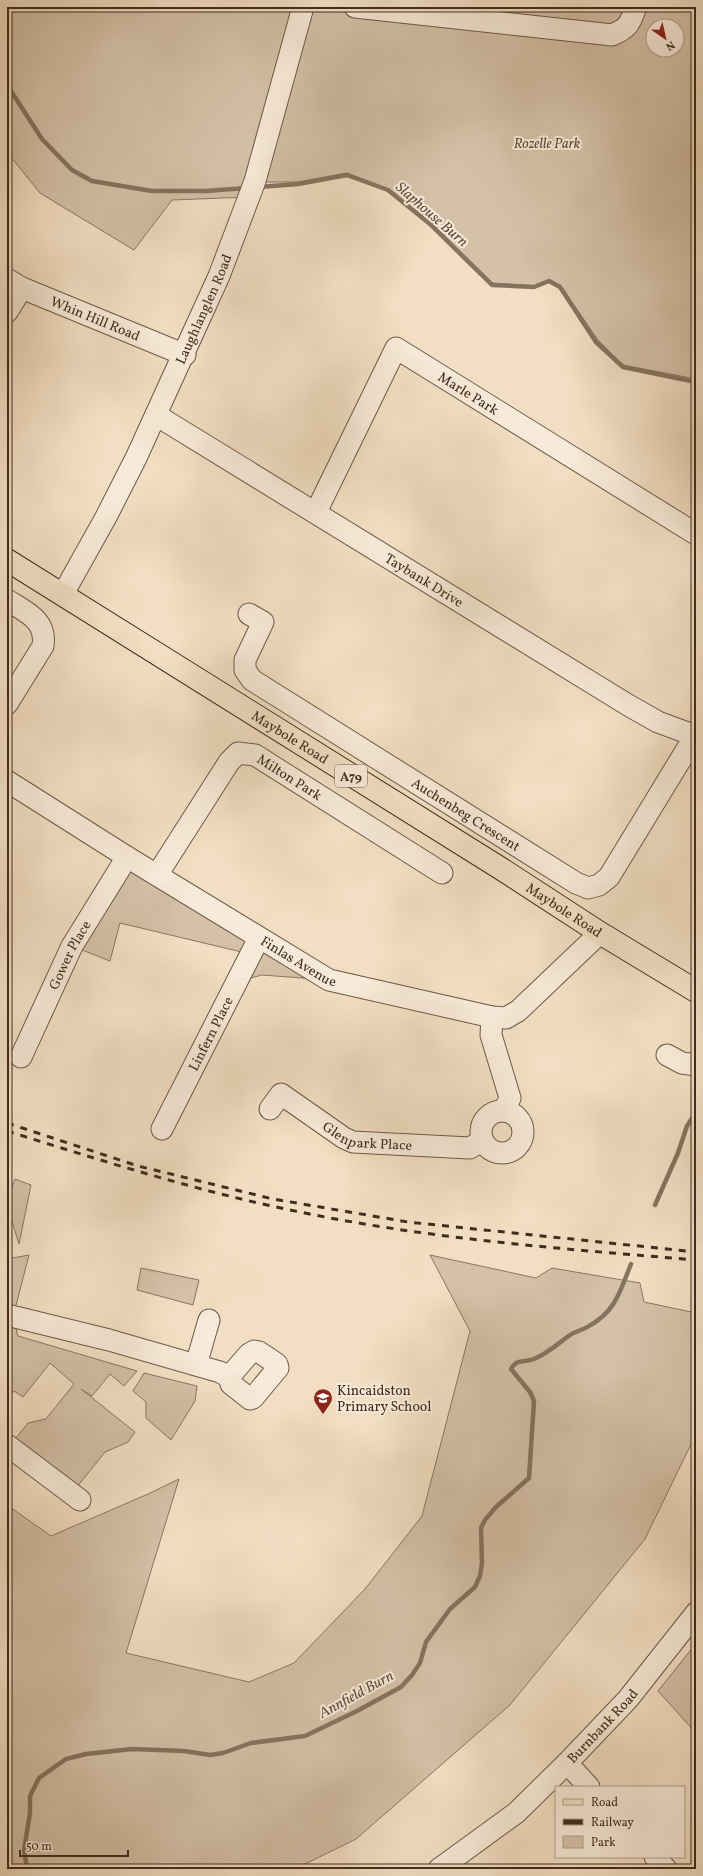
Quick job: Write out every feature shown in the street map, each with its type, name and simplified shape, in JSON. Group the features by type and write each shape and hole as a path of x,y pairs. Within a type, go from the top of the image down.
{"main road":[{"name":"Maybole Road","path":"7,560 500,868 600,933 696,991"}],"street":[{"name":"Laughlanglen Road","path":"63,594 106,517 185,355 219,276 252,189 303,7"},
{"path":"355,7 612,35 622,31 629,25 636,7"},
{"path":"7,312 14,283"},
{"name":"Whin Hill Road","path":"14,283 185,355"},
{"name":"Marle Park","path":"316,512 396,348 696,534"},
{"name":"Taybank Drive","path":"156,415 628,705 658,722 695,736"},
{"path":"7,600 34,618 41,626 44,636 43,646 7,704"},
{"name":"Auchenbeg Crescent","path":"249,614 263,622 245,660 245,670 252,680 514,845 576,883 588,888 599,885 610,877 695,736"},
{"name":"Milton Park","path":"157,875 230,762 238,753 255,755 442,873"},
{"name":"Finlas Avenue","path":"7,781 127,857 329,980 492,1017 506,1018 518,1012 600,933"},
{"path":"500,868 514,845"},
{"name":"Gower Place","path":"21,1057 72,946 127,857"},
{"name":"Linfern Place","path":"162,1129 259,938"},
{"path":"492,1017 491,1035 510,1098 504,1111"},
{"path":"667,1055 682,1063 696,1065"},
{"name":"Glenpark Place","path":"270,1110 281,1094 352,1142 470,1148 483,1140"},
{"path":"504,1111 516,1116 523,1128 521,1141 517,1147 505,1153 492,1150 483,1140 482,1126 485,1120 497,1112 504,1111"},
{"path":"7,1315 109,1340 220,1372 229,1377"},
{"path":"196,1365 209,1320"},
{"path":"8,1446 80,1500"},
{"name":"Burnbank Road","path":"439,1869 516,1812 566,1763 628,1699 696,1613"},
{"path":"566,1763 588,1786"},
{"path":"656,1858 666,1869"}],"green space":[{"path":"7,7 303,7 249,197 172,200 134,250 40,193 7,152"},
{"name":"Rozelle Park","path":"306,7 696,7 696,379 623,365 598,340 561,286 549,280 533,286 493,283 431,223 388,189 347,173 298,182 257,182"},
{"path":"127,857 329,980 262,975 236,982 250,954 120,923 110,961 72,946"},
{"path":"15,1179 31,1185 19,1244 7,1205 7,1199"},
{"path":"29,1255 13,1317 18,1336 137,1371 124,1386 110,1374 92,1396 81,1389 135,1432 128,1442 105,1452 72,1493 9,1447 28,1423 46,1419 74,1384 50,1363 23,1397 14,1391 7,1399 7,1259"},
{"path":"430,1255 536,1278 552,1268 640,1283 644,1302 696,1313 696,1434 645,1539 510,1705 356,1839 295,1869 7,1869 7,1505 51,1536 179,1479 126,1653 249,1682 294,1663 365,1589 422,1516 470,1331"},
{"path":"141,1268 199,1280 193,1305 137,1290"},
{"path":"144,1373 197,1386 195,1401 171,1440 146,1418 146,1402 133,1391"},
{"path":"694,1646 696,1648 696,1733 658,1691"}],"waterway":[{"name":"Slaphouse Burn","path":"7,82 9,88 42,139 72,170 92,181 152,191 206,191 246,188"},
{"name":"Slaphouse Burn","path":"259,187 298,184 347,175 388,190 430,224 492,285 534,287 549,281 560,287 596,342 623,367 696,382"},
{"path":"655,1205 678,1153 687,1126 696,1112"},
{"name":"Annfield Burn","path":"27,1869 24,1850 30,1813 30,1796 39,1778 66,1759 86,1754 132,1749 184,1751 210,1755 223,1753 251,1743 305,1736 357,1711 401,1687 420,1663 426,1642 450,1609 475,1587 480,1576 482,1563 481,1528 485,1520 496,1507 529,1478 534,1401 530,1392 511,1369 518,1362 539,1357 570,1335 589,1326 605,1314 616,1300 631,1264"}],"railway":[{"path":"7,1123 138,1166 273,1199 408,1222 696,1252"},
{"path":"7,1131 116,1165 226,1195 300,1212 398,1229 497,1242 696,1260"}],"place":[{"name":"Kincaidston Primary School","path":"323,1415"}]}
